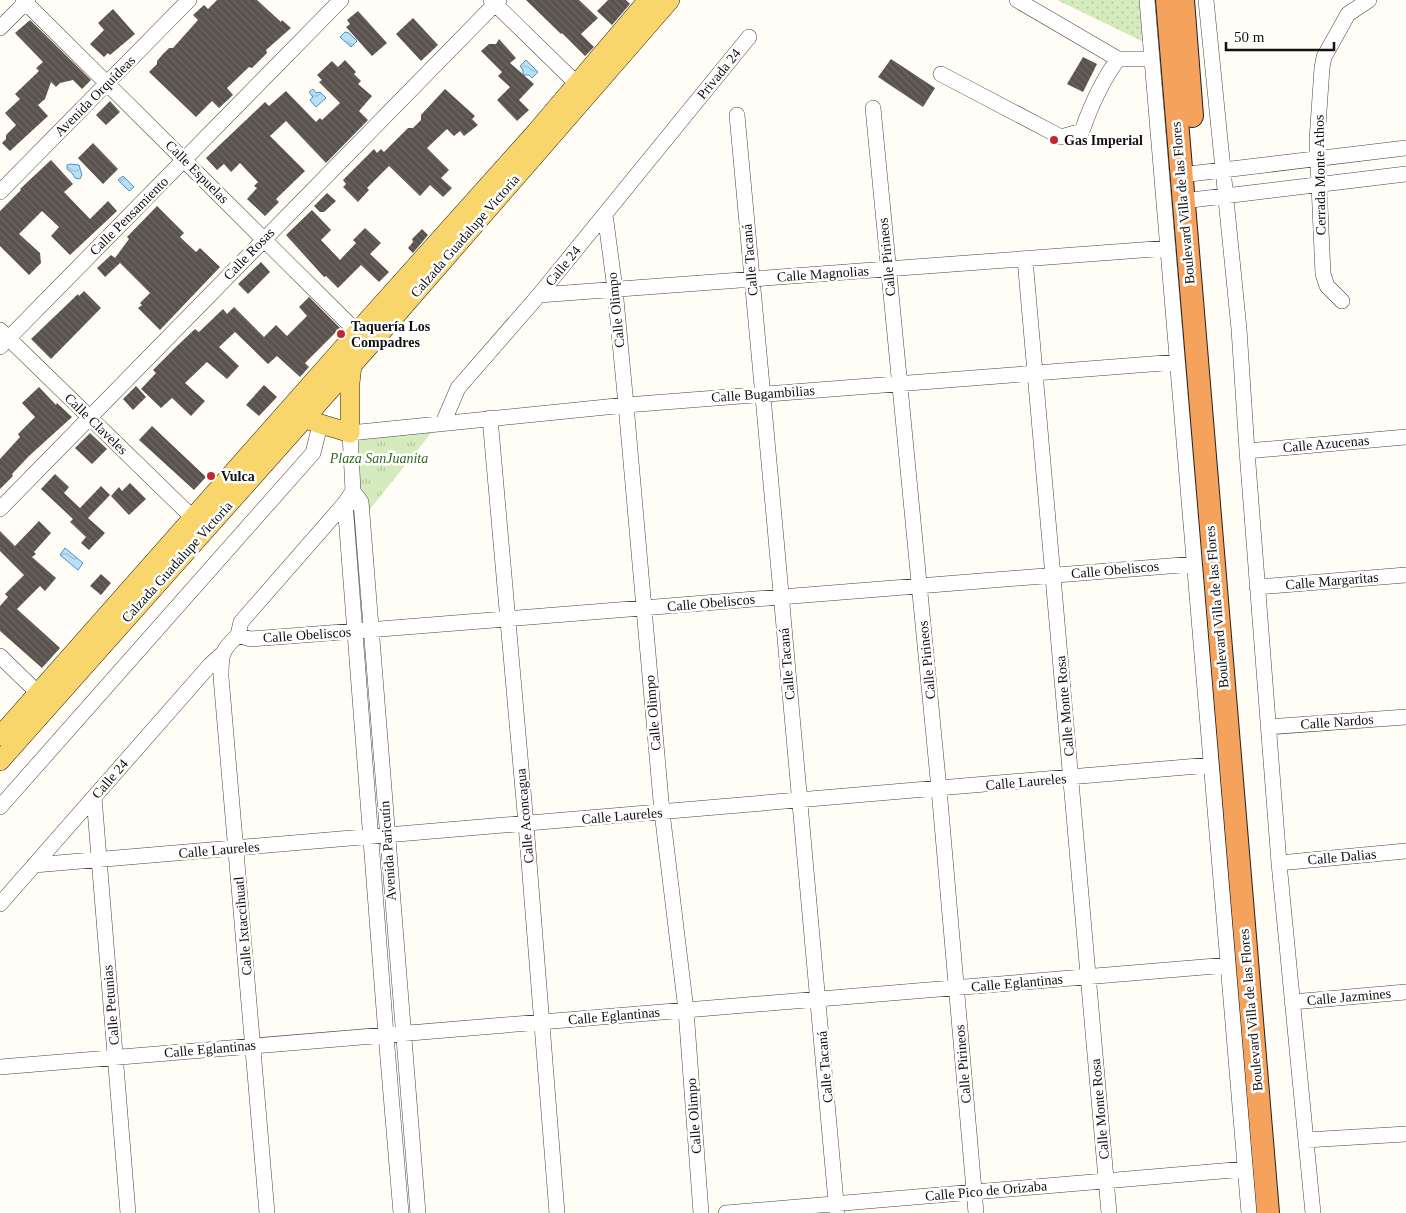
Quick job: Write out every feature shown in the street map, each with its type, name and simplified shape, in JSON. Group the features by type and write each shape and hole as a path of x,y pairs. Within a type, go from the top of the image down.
{"highway":[{"name":"Boulevard Villa de las Flores","path":"1167,0 1189,175 1268,1213"},
{"name":"Boulevard Villa de las Flores","path":"1183,0 1189,175"},
{"name":"Boulevard Villa de las Flores","path":"1191,200 1282,1213"}],"main road":[{"name":"Calzada Guadalupe Victoria","path":"320,388 352,365 364,338 472,205 648,0"},
{"name":"Calzada Guadalupe Victoria","path":"0,761 364,338 670,0"},
{"path":"350,433 352,365"},
{"path":"320,388 350,433"},
{"name":"Calzada Guadalupe Victoria","path":"0,736 192,518 296,419"},
{"path":"296,419 350,433"},
{"path":"296,419 318,433 350,433"}],"street":[{"name":"Avenida Orquídeas","path":"0,192 189,0"},
{"name":"Calle Pensamiento","path":"3,339 184,160 341,0"},
{"path":"1017,0 1118,59 1152,58"},
{"path":"1147,0 1249,1213"},
{"path":"1206,0 1239,329 1246,451 1279,863 1313,1213"},
{"name":"Cerrada Monte Athos","path":"1342,301 1328,286 1323,274 1317,140 1322,68 1324,57 1348,14 1369,0"},
{"name":"Calle Espuelas","path":"26,1 364,338"},
{"path":"0,28 26,1"},
{"path":"495,1 577,84"},
{"name":"Calle Rosas","path":"0,509 495,1"},
{"name":"Privada 24","path":"689,111 749,37"},
{"path":"941,74 1061,137 1082,131 1091,105 1106,76 1118,59"},
{"name":"Calle Pirineos","path":"873,108 939,789 976,1213"},
{"name":"Calle 24","path":"443,423 458,388 539,295 689,111"},
{"name":"Calle Tacaná","path":"737,115 799,801 819,999 836,1208"},
{"path":"1189,175 1406,148"},
{"path":"1191,200 1406,174"},
{"name":"Calle Olimpo","path":"605,214 615,289 662,812 686,1010 701,1213"},
{"name":"Calle Magnolias","path":"539,295 1168,248"},
{"name":"Calle Monte Rosa","path":"1025,258 1109,1213"},
{"name":"Calle Claveles","path":"3,339 89,417 192,518"},
{"name":"Calle Bugambilias","path":"350,433 626,405 1177,362"},
{"name":"Calle Aconcagua","path":"490,418 526,824 557,1213"},
{"path":"0,807 313,453 318,433"},
{"name":"Avenida Paricutín","path":"350,433 355,631 401,1213"},
{"name":"Calle Azucenas","path":"1246,451 1406,437"},
{"path":"221,655 234,638 241,622 353,499"},
{"name":"Avenida Paricutín","path":"353,499 371,630 402,1034 418,1213"},
{"name":"Calle Obeliscos","path":"234,638 250,639 371,630 1194,564"},
{"name":"Calle Margaritas","path":"1257,587 1406,575"},
{"name":"Calle 24","path":"0,904 210,665 221,655"},
{"name":"Calle Ixtaccihuatl","path":"221,655 221,677 267,1213"},
{"path":"0,656 38,693"},
{"name":"Calle Nardos","path":"1268,727 1406,717"},
{"name":"Calle Laureles","path":"34,865 1210,765"},
{"name":"Calle Petunias","path":"94,797 128,1213"},
{"name":"Calle Dalias","path":"1279,863 1406,851"},
{"name":"Calle Eglantinas","path":"0,1066 1228,965"},
{"name":"Calle Jazmines","path":"1292,1002 1406,992"},
{"path":"1306,1140 1406,1134"},
{"name":"Calle Pico de Orizaba","path":"726,1213 836,1208 974,1192 1246,1170"}],"green space":[{"path":"1057,0 1148,0 1150,45"},
{"name":"Plaza SanJuanita","path":"436,427 366,514 358,500 351,434"}],"water":[{"path":"345,32 349,33 357,41 351,47 340,37"},
{"path":"526,60 538,72 532,78 529,75 523,75 523,70 520,66"},
{"path":"313,89 316,93 320,92 326,98 316,107 310,100 313,97 309,92"},
{"path":"67,165 79,165 82,175 80,179 75,178 67,169"},
{"path":"123,176 134,187 129,191 118,180"},
{"path":"65,548 83,563 78,570 60,555"}],"building":[{"path":"217,0 257,0 281,22 282,20 291,28 266,50 267,53 252,68 249,67 227,88 233,95 219,108 212,101 196,117 149,72 163,54 169,48 173,48 198,20 193,15 204,5 208,9"},
{"path":"526,0 579,0 598,18 581,34 594,47 585,56"},
{"path":"608,0 626,0 630,4 612,25 597,11"},
{"path":"113,9 135,34 110,55 108,53 104,57 90,44 104,30 98,23"},
{"path":"358,11 387,43 372,56 346,27 350,24 347,20"},
{"path":"413,18 438,45 421,61 396,34"},
{"path":"30,20 91,80 82,89 73,80 60,83 56,87 51,82 45,99 38,105 48,116 10,151 2,143 6,139 6,135 16,125 5,113 20,99 15,94 39,71 36,68 43,62 15,33"},
{"path":"499,39 516,58 510,63 534,84 519,100 529,110 517,121 497,100 510,87 498,76 502,72 481,51 489,44 496,44"},
{"path":"1083,57 1097,64 1083,92 1067,84"},
{"path":"891,59 935,88 923,107 878,77"},
{"path":"345,60 361,81 358,84 372,96 359,111 368,120 326,163 286,121 270,136 305,171 276,199 279,202 265,216 247,199 257,188 254,186 258,182 240,163 231,172 224,164 217,170 206,158 265,102 269,106 286,91 316,122 320,118 322,120 340,103 319,82 322,80 317,75 332,61 338,67"},
{"path":"445,89 475,116 472,119 478,125 464,136 460,131 454,136 447,129 427,148 449,170 441,178 452,188 443,197 430,185 420,196 389,166 367,188 369,190 358,202 343,187 346,184 343,180 374,149 377,153 381,149 384,152 408,128 413,128 421,120 421,115"},
{"path":"110,101 120,112 106,125 96,115"},
{"path":"93,143 118,169 103,184 78,158"},
{"path":"51,160 73,184 64,192 90,219 108,201 117,211 70,255 51,236 59,227 42,211 19,234 40,253 41,263 29,275 0,246 0,211"},
{"path":"327,193 336,201 324,212 320,212 314,206"},
{"path":"157,206 184,233 180,237 196,252 200,248 220,267 160,330 138,308 142,305 140,303 150,293 120,263 105,277 97,268 111,255 115,258 129,239 127,237"},
{"path":"312,210 331,230 321,240 340,260 356,243 353,240 365,228 381,243 370,254 389,272 379,282 361,265 338,288 326,276 324,277 286,235"},
{"path":"422,229 428,235 413,253 408,248 413,242 412,239"},
{"path":"261,262 270,272 248,294 238,284"},
{"path":"84,291 101,308 51,359 31,339 78,294 79,296"},
{"path":"309,297 340,328 305,363 309,367 300,377 277,356 268,364 235,332 219,347 239,366 227,379 207,362 185,383 205,401 191,416 172,398 161,408 141,389 156,373 153,370 177,346 195,329 199,332 223,309 227,314 234,307 264,337 276,325 287,336 307,316 299,307"},
{"path":"264,385 277,397 259,416 246,405"},
{"path":"136,386 146,397 133,410 123,399"},
{"path":"39,387 56,405 57,403 72,417 29,456 0,489 0,459 20,437 18,434 35,417 22,403"},
{"path":"152,426 206,477 194,490 139,440"},
{"path":"90,433 107,449 92,464 75,448"},
{"path":"55,474 69,487 64,493 80,508 101,486 110,495 88,518 105,533 89,550 81,543 86,537 70,522 73,519 41,489"},
{"path":"130,483 146,499 129,515 111,496 119,487 122,491"},
{"path":"39,521 51,533 34,552 36,554 32,557 56,578 45,591 40,586 17,609 60,648 42,668 0,631 0,606 8,597 5,594 24,575 0,551 0,531 15,546"},
{"path":"101,574 111,583 101,595 90,586"}],"place":[{"name":"Gas Imperial","path":"1054,140"},
{"name":"Taquería Los Compadres","path":"341,334"},
{"name":"Vulca","path":"211,476"}]}
